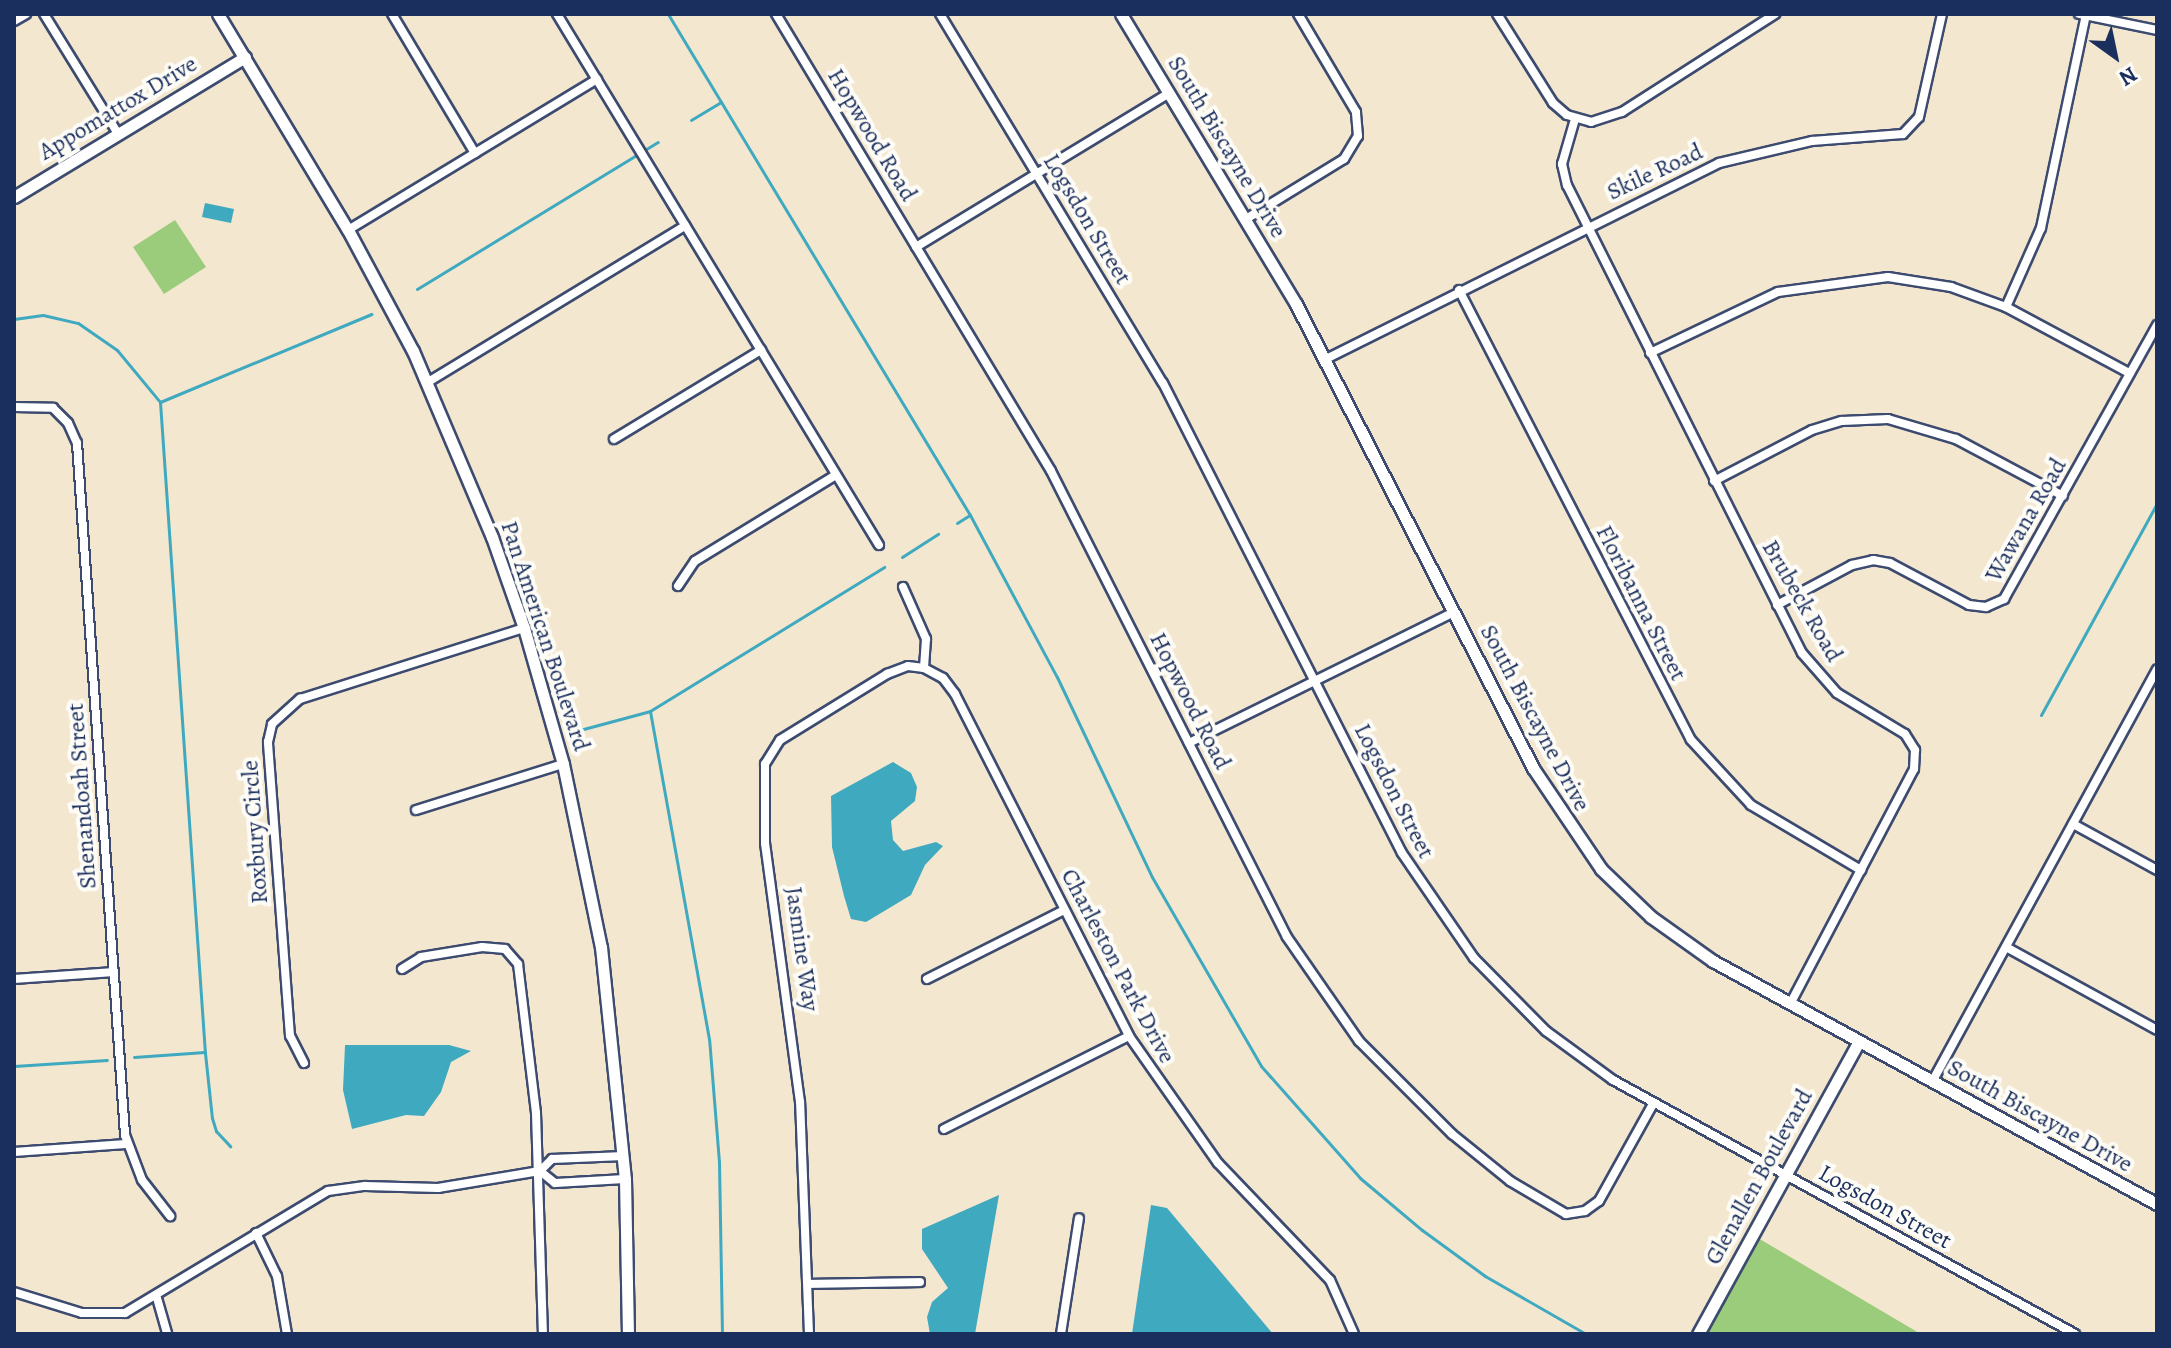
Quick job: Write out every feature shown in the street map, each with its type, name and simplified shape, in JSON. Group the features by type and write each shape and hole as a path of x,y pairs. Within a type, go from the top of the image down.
{"street":[{"path":"14,21 26,14"},
{"path":"44,14 118,134"},
{"name":"Pan American Boulevard","path":"218,14 348,230 428,382 524,628 563,764 601,947 624,1156 628,1334"},
{"path":"392,14 475,153"},
{"path":"557,14 879,545"},
{"name":"Hopwood Road","path":"776,14 1051,471 1287,937 1320,989 1389,1075 1492,1168 1553,1210 1585,1211 1608,1186 1653,1104"},
{"name":"Logsdon Street","path":"940,14 1163,383 1402,853 1474,958 1556,1039 1653,1104 2075,1334"},
{"name":"South Biscayne Drive","path":"1121,14 1246,219 1326,359 1546,792 1590,856 1673,935 1790,1004 2157,1204"},
{"path":"1246,219 1344,159 1358,136 1356,112 1298,14"},
{"path":"1497,14 1545,94 1575,119 1601,121 1622,112 1775,14"},
{"name":"Skile Road","path":"1326,359 1586,227 1742,156 1812,141 1903,134 1919,117 1942,14"},
{"path":"2006,307 2041,228 2082,15 2157,30"},
{"name":"Appomattox Drive","path":"14,197 245,57"},
{"path":"348,230 597,79"},
{"path":"916,247 1169,93"},
{"name":"Brubeck Road","path":"1575,119 1562,164 1586,227 1777,605 1824,680 1905,734 1915,750 1914,769 1790,1004"},
{"path":"428,382 685,226"},
{"path":"1650,353 1761,298 1847,279 1931,282 2006,307 2129,373"},
{"name":"Floribanna Street","path":"1459,290 1691,740 1751,805 1861,870"},
{"name":"Wawana Road","path":"1777,605 1852,565 1873,560 1890,563 1969,605 1995,605 2012,590 2157,325"},
{"path":"614,439 761,350"},
{"name":"Shenandoah Street","path":"14,407 53,408 68,423 77,443 126,1144 146,1187 170,1216"},
{"path":"1714,481 1812,430 1875,419 1930,428 2063,496"},
{"path":"678,586 695,561 836,475"},
{"path":"903,587 926,639 924,668"},
{"path":"1189,743 1454,612"},
{"name":"Roxbury Circle","path":"304,1063 290,1036 268,742 272,724 300,699 524,628"},
{"name":"Jasmine Way","path":"809,1334 800,1102 765,843 765,764 780,740 887,674 908,666 924,668"},
{"name":"Charleston Park Drive","path":"924,668 950,686 1129,1036 1218,1163 1330,1280 1354,1334"},
{"path":"1932,1082 2154,680 2157,669"},
{"path":"416,810 563,764"},
{"path":"2073,824 2157,870"},
{"path":"927,979 1064,910"},
{"path":"402,969 421,957 482,947 505,949 515,958 540,1171 543,1334"},
{"path":"2006,947 2157,1030"},
{"path":"14,979 114,972"},
{"path":"944,1129 1129,1036"},
{"name":"Glenallen Boulevard","path":"1698,1334 1859,1041"},
{"path":"14,1152 126,1144"},
{"path":"14,1292 92,1315 125,1313 157,1298 314,1196 345,1187 420,1189 540,1171 552,1159 624,1156"},
{"path":"540,1171 555,1183 625,1179"},
{"path":"1061,1334 1079,1218"},
{"path":"256,1233 277,1276 287,1334"},
{"path":"808,1284 920,1282"},
{"path":"157,1298 167,1334"},
{"path":"2052,1334 2057,1324"}],"green space":[{"path":"175,220 206,267 164,294 133,247"},
{"path":"1758,1238 1914,1330 1920,1334 1705,1334"}],"water":[{"path":"205,203 234,209 231,223 202,217"},
{"path":"893,762 911,773 917,787 915,801 891,821 893,840 903,851 936,842 943,846 925,865 911,895 866,922 851,919 832,847 831,796"},
{"path":"345,1045 449,1045 471,1051 451,1062 441,1092 424,1116 406,1115 352,1129 343,1090"},
{"path":"999,1195 975,1334 930,1334 927,1317 932,1302 948,1288 922,1249 922,1229"},
{"path":"1151,1205 1167,1208 1273,1334 1132,1334"}],"waterway":[{"path":"668,14 970,515 1057,677 1152,877 1261,1066 1360,1178 1422,1230 1485,1276 1586,1334"},
{"path":"691,120 721,102"},
{"path":"417,289 658,142"},
{"path":"160,402 371,314"},
{"path":"14,319 43,315 78,323 117,350 160,402 205,1053 212,1118 216,1131 230,1146"},
{"path":"2041,715 2157,503"},
{"path":"957,523 970,515"},
{"path":"902,557 938,534"},
{"path":"722,1334 719,1162 709,1039 650,711 884,567"},
{"path":"576,731 650,711"},
{"path":"134,1057 205,1052"},
{"path":"14,1066 107,1060"}]}
